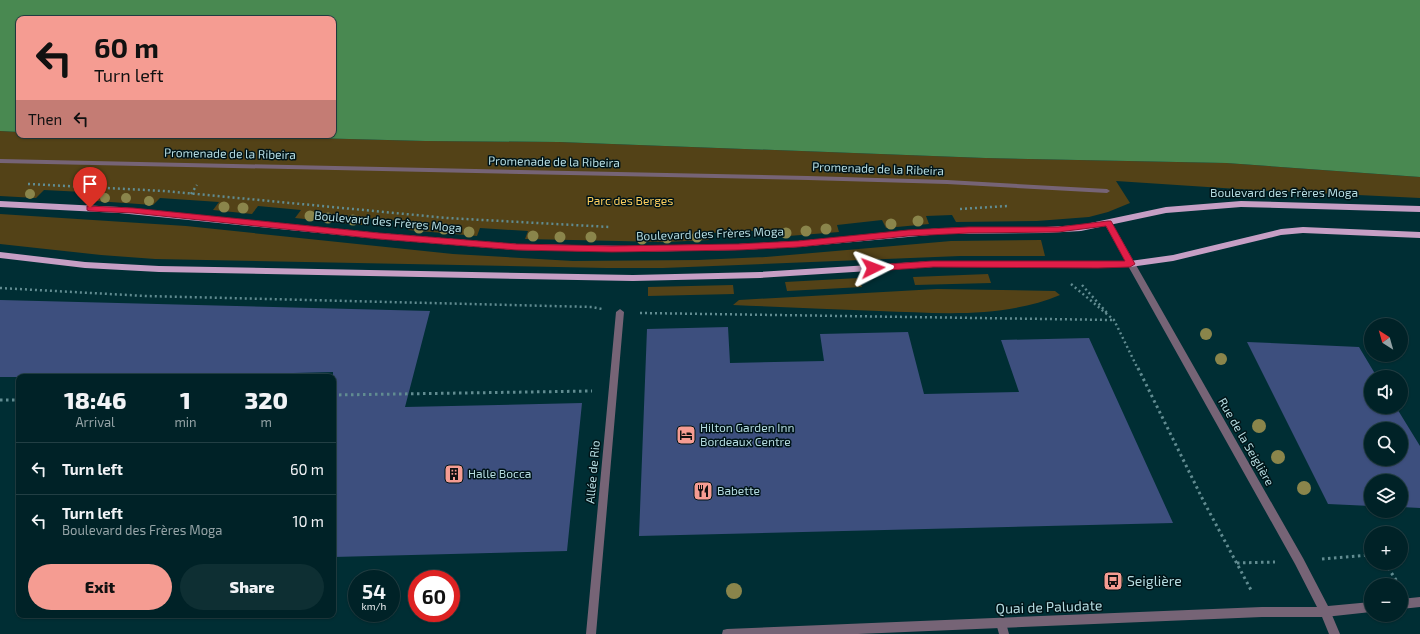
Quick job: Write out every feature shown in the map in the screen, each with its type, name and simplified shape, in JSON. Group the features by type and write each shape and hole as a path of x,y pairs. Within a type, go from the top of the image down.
{"main road":[{"name":"Boulevard des Frères Moga","path":"0,204 127,210 379,236 517,247 604,249 738,247 798,244 908,233 969,230 1058,230 1108,223 1166,210 1241,204 1420,209"},
{"path":"0,255 85,265 159,269 633,278 760,275 933,264 1130,264 1180,256 1281,232 1303,230 1420,235"}],"street":[{"name":"Promenade de la Ribeira","path":"0,161 816,178 952,182 1108,191"},
{"name":"Rue de la Seiglière","path":"1108,223 1299,561 1335,634"},
{"name":"Allée de Rio","path":"591,634 620,312"},
{"path":"1408,603 1420,602"},
{"name":"Quai de Paludate","path":"727,634 1002,629 1262,612 1325,612 1364,608"}],"path":[{"path":"23,184 81,185 247,199 394,214 570,226 614,227"},
{"path":"956,209 1009,206"},
{"path":"1077,279 1114,320 1204,502 1262,612"},
{"path":"1066,280 1114,320"},
{"path":"0,288 146,296 592,307 620,312 1114,320"},
{"path":"336,395 613,390"},
{"path":"0,400 16,400"},
{"path":"1237,563 1299,561 1364,556"}],"green space":[{"name":"Parc des Berges","path":"0,131 16,132 16,138 310,138 559,142 985,158 1226,163 1420,177 1420,198 1253,190 1116,181 1130,203 1108,212 1089,217 1037,221 956,222 952,215 926,216 929,224 886,228 882,220 837,225 839,232 776,237 775,230 709,233 709,240 665,242 525,239 528,231 480,228 477,236 408,230 412,222 367,218 362,225 295,218 301,210 258,206 252,214 213,210 219,202 160,198 153,205 96,201 103,193 44,190 36,198 0,196"},
{"path":"0,214 186,226 453,254 573,261 698,260 766,257 951,241 1041,240 1045,256 960,256 663,268 155,259 101,255 0,244"},
{"path":"988,274 991,283 915,285 913,277"},
{"path":"859,278 862,287 787,291 785,282"},
{"path":"733,285 734,294 648,296 648,287"},
{"path":"937,289 1055,291 1060,295 1038,303 1016,308 971,313 925,313 733,305 739,300"}],"shaded area":[{"path":"0,0 1420,0 1420,177 1226,163 985,158 559,142 310,138 336,138 336,16 16,16 16,132 0,131"}],"building":[{"path":"0,300 430,311 405,407 582,403 567,551 336,557 336,374 333,374 333,372 249,374 16,374 16,377 0,377"},
{"path":"728,327 730,363 824,361 820,334 908,332 924,394 1019,392 1001,340 1089,338 1173,523 639,536 647,329"},
{"path":"1247,342 1359,347 1364,355 1364,362 1368,362 1373,370 1364,370 1364,414 1400,414 1405,422 1364,422 1364,466 1408,466 1408,426 1420,446 1420,508 1408,507 1408,474 1364,474 1364,506 1328,504"}],"place":[{"name":"Hilton Garden Inn Bordeaux Centre","path":"686,435"},
{"name":"Halle Bocca","path":"454,474"},
{"name":"Babette","path":"703,491"},
{"name":"Seiglière","path":"1113,581"}],"route":[{"path":"90,208 318,228 379,236 517,247 612,249 738,247 798,244 941,231 1058,230 1081,228 1108,223 1130,264 933,264 873,268"}]}
